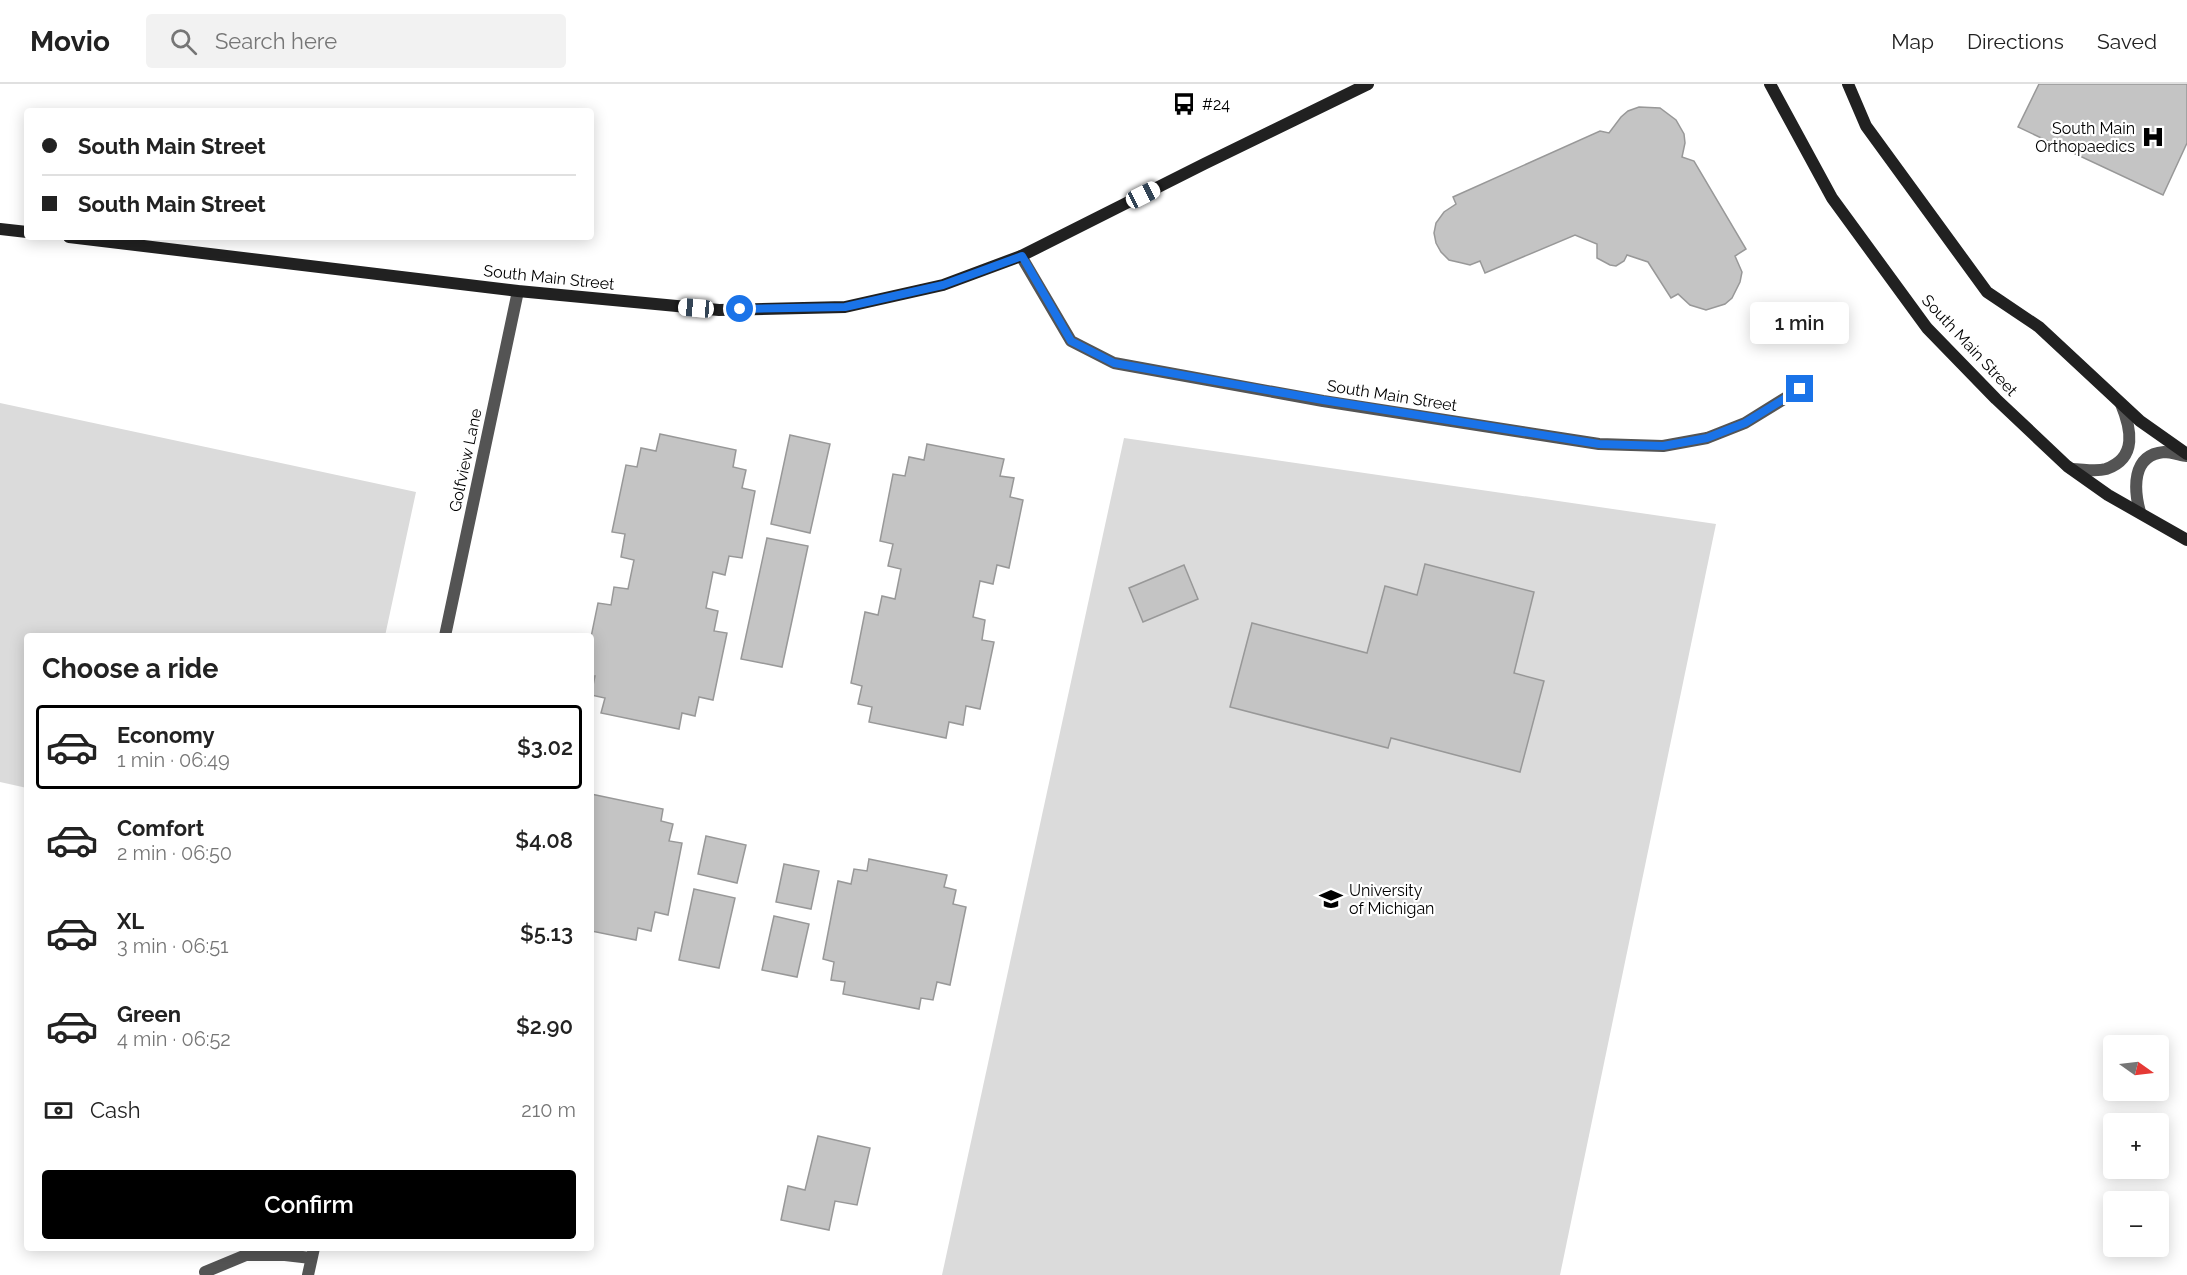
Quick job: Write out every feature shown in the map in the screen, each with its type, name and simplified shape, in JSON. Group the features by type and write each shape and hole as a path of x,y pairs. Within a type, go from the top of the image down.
{"street":[{"name":"South Main Street","path":"94,240 518,291 719,310 845,307 943,285 1022,256 1368,84"},
{"name":"South Main Street","path":"1770,84 1832,198 1927,328 1996,399 2072,469 2108,495 2187,540"},
{"path":"1848,84 1866,126 1987,292 2039,327 2140,421 2187,455"},
{"path":"0,229 24,232"},
{"name":"South Main Street","path":"1022,256 1071,341 1114,363 1323,400 1599,444 1663,446 1707,438 1745,423 1800,389"},
{"name":"Golfview Lane","path":"446,633 518,291"},
{"path":"2072,469 2107,468 2124,456 2130,444 2130,424 2121,404"},
{"path":"2140,512 2136,485 2137,473 2143,463 2152,455 2164,452 2187,455"},
{"path":"205,1272 246,1255 313,1253 308,1275"}],"shaded area":[{"path":"0,403 416,492 386,633 24,633 24,787 0,782"},
{"name":"University of Michigan","path":"1124,438 1716,524 1560,1275 942,1275"}],"building":[{"path":"2039,84 2187,84 2187,143 2163,195 2018,127"},
{"path":"1639,107 1660,108 1676,120 1684,134 1682,157 1694,161 1746,249 1735,256 1742,272 1740,282 1732,298 1725,304 1706,310 1690,305 1678,294 1671,298 1648,262 1627,255 1624,261 1616,266 1610,265 1597,258 1597,244 1575,235 1485,273 1480,261 1470,265 1449,260 1441,252 1434,233 1436,223 1444,212 1456,204 1453,197 1600,131 1609,133 1621,117 1628,111"},
{"path":"660,434 736,450 733,467 746,470 742,488 755,491 742,558 729,556 725,575 713,572 706,608 718,611 714,631 727,633 713,700 699,697 695,716 682,713 679,729 601,713 605,698 594,696 594,633 592,633 598,603 611,605 614,587 628,589 634,560 621,557 625,534 612,532 626,465 637,467 641,448 656,451"},
{"path":"790,435 830,444 810,533 771,524"},
{"path":"927,444 1004,459 1000,476 1014,478 1010,497 1023,500 1009,568 997,565 993,584 980,581 973,617 985,620 982,640 994,642 980,709 966,706 963,725 949,722 946,738 869,722 872,707 858,704 862,686 851,683 865,612 878,615 882,596 895,599 901,569 888,566 893,544 880,541 893,474 905,476 909,457 924,460"},
{"path":"767,538 808,546 782,667 741,659"},
{"path":"1425,564 1534,592 1514,673 1544,681 1520,772 1391,738 1388,748 1230,707 1252,623 1367,653 1385,586 1417,595"},
{"path":"1184,565 1198,599 1143,622 1129,588"},
{"path":"594,795 663,809 661,821 673,824 669,841 682,843 668,915 655,912 651,931 638,928 636,940 594,932"},
{"path":"706,836 746,845 737,883 698,874"},
{"path":"869,859 947,875 944,887 956,890 953,904 966,907 950,985 937,982 933,1000 921,998 919,1009 843,994 845,982 831,980 834,962 823,959 838,881 851,884 854,869 867,871"},
{"path":"784,864 819,871 811,909 776,902"},
{"path":"694,889 735,898 719,968 679,960"},
{"path":"774,916 809,924 797,977 762,970"},
{"path":"818,1136 870,1148 857,1205 835,1201 829,1230 781,1220 788,1186 805,1190"}],"place":[{"name":"#24","path":"1184,104"},
{"name":"South Main Orthopaedics","path":"2153,137"},
{"name":"University of Michigan","path":"1331,899"}],"route":[{"path":"740,309 845,307 943,285 1022,256 1071,341 1114,363 1323,400 1599,444 1663,446 1707,438 1745,423 1800,389"}]}
